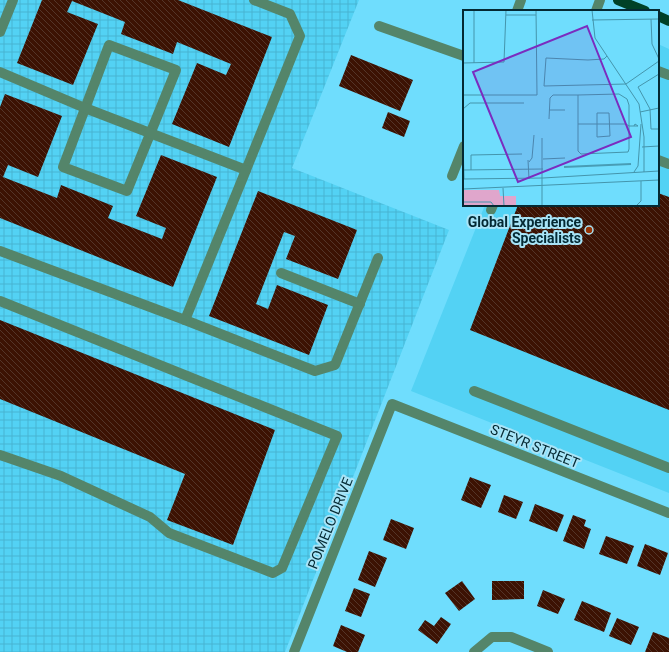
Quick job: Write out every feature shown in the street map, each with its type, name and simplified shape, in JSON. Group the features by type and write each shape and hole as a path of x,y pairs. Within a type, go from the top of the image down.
{"main road":[{"path":"618,0 643,10"},
{"path":"659,16 669,21"}],"street":[{"path":"0,32 13,0"},
{"path":"186,320 300,36 290,14 254,0"},
{"path":"517,10 521,0"},
{"path":"596,10 600,0"},
{"path":"380,26 463,56"},
{"path":"109,45 176,70 127,191 63,167 85,108 109,45"},
{"path":"659,71 669,75"},
{"path":"0,72 85,108 246,170"},
{"path":"452,176 463,148"},
{"path":"659,160 669,164"},
{"path":"0,251 186,320 315,371 335,365 378,258"},
{"path":"281,273 360,304"},
{"path":"0,301 337,436 282,568 273,573 169,533 150,517 61,476 0,455"},
{"path":"474,391 669,468"},
{"name":"STEYR STREET","path":"392,404 669,513"},
{"name":"POMELO DRIVE","path":"294,652 392,404"},
{"path":"474,652 492,637 511,637 548,652"}],"shaded area":[{"path":"0,0 359,0 292,168 449,230 285,652 0,652"},
{"path":"659,44 669,49 669,493 411,391 485,206 659,206"}],"building":[{"path":"42,0 178,0 272,37 229,147 172,124 197,63 226,75 231,64 177,42 173,54 121,34 125,22 72,1 67,12 98,24 73,85 17,63"},
{"path":"351,55 413,80 400,111 339,86"},
{"path":"5,94 62,116 38,177 8,165 3,177 57,198 61,185 113,206 108,218 162,239 166,228 136,216 161,155 217,177 173,287 0,218 0,107"},
{"path":"388,112 410,121 404,137 382,128"},
{"path":"258,191 357,230 338,279 286,259 295,236 284,232 256,304 268,309 277,285 328,305 309,355 209,316"},
{"path":"659,193 669,197 669,410 470,330 518,206 659,206"},
{"path":"0,320 275,430 233,545 167,520 185,474 0,399"},
{"path":"470,477 491,485 481,508 461,500"},
{"path":"504,495 523,502 516,519 498,512"},
{"path":"535,504 564,515 557,532 529,521"},
{"path":"573,515 586,520 584,526 591,529 584,549 563,541"},
{"path":"391,519 414,528 406,549 383,540"},
{"path":"606,536 634,546 627,564 599,554"},
{"path":"645,544 668,553 660,575 637,566"},
{"path":"369,551 387,558 375,587 358,580"},
{"path":"462,581 475,599 459,611 445,593"},
{"path":"492,581 524,581 524,599 492,600"},
{"path":"354,588 370,594 361,617 345,611"},
{"path":"543,590 565,599 558,614 537,606"},
{"path":"582,601 611,613 604,632 574,620"},
{"path":"441,617 451,624 437,644 418,630 425,620 434,626"},
{"path":"617,618 639,627 631,645 609,636"},
{"path":"341,625 365,635 358,652 347,652 333,646"},
{"path":"653,632 669,638 669,652 645,652"}],"place":[{"name":"Global Experience Specialists","path":"589,230"}]}
